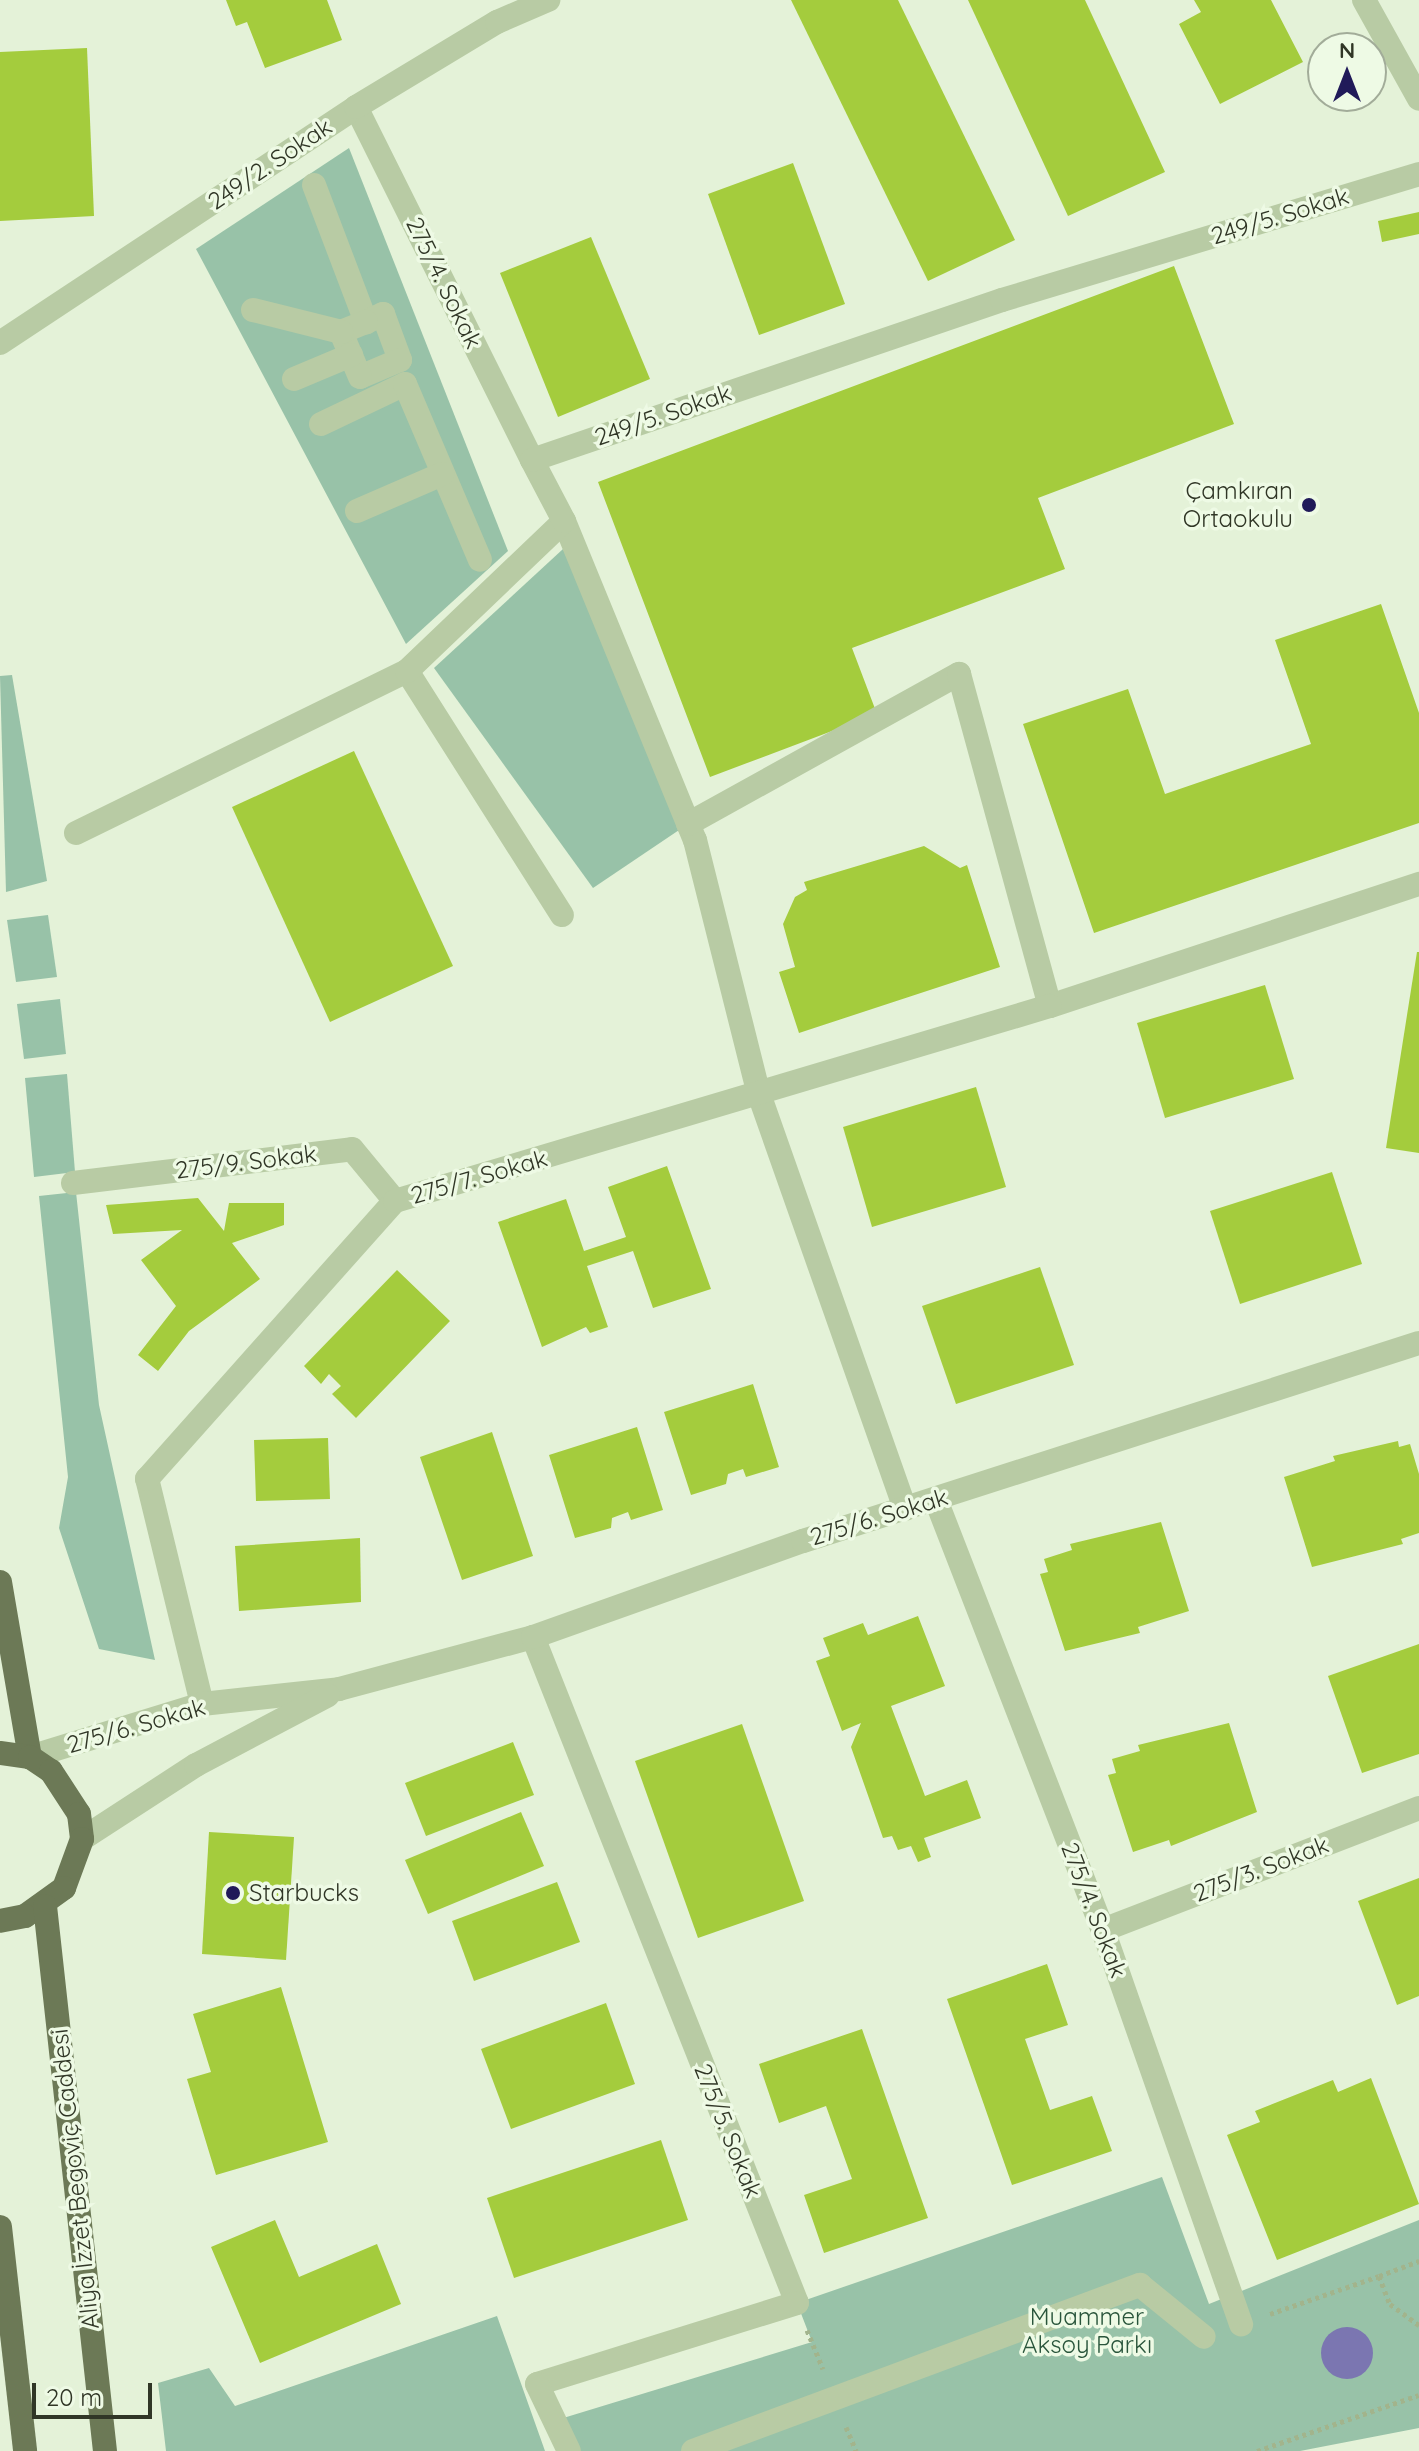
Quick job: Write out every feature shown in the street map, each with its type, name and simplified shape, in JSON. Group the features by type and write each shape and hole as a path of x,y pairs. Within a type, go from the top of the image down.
{"main road":[{"path":"0,1582 30,1757"},
{"path":"0,1753 30,1757 68,1790 82,1839 64,1888 45,1906 0,1921"},
{"name":"Aliya İzzet Begoviç Caddesi","path":"45,1906 105,2451"},
{"path":"0,2227 25,2451"}],"street":[{"name":"249/2. Sokak","path":"0,343 356,107 497,22 548,0"},
{"path":"1364,0 1419,99"},
{"name":"275/4. Sokak","path":"356,107 532,460"},
{"name":"249/5. Sokak","path":"532,460 1002,300 1419,174"},
{"path":"314,185 366,322"},
{"path":"253,310 341,332 383,314 398,331 400,360 388,378 321,424"},
{"path":"341,332 360,377 388,378 405,384 439,441 442,474 480,560"},
{"path":"294,379 351,355"},
{"path":"532,460 564,521 688,824 759,1094 905,1509"},
{"path":"357,511 442,474"},
{"path":"76,833 407,671 564,521"},
{"path":"407,671 562,915"},
{"path":"688,824 959,674 1050,1006"},
{"name":"275/7. Sokak","path":"202,1704 147,1479 395,1201 1050,1006 1419,884"},
{"name":"275/9. Sokak","path":"73,1183 352,1149 395,1201"},
{"name":"275/6. Sokak","path":"30,1757 202,1704 339,1689 533,1637 905,1509 1419,1343"},
{"name":"275/4. Sokak","path":"936,1500 1103,1930 1241,2325"},
{"name":"275/5. Sokak","path":"533,1637 797,2303 537,2384 569,2451"},
{"name":"275/6. Sokak","path":"82,1839 196,1765 339,1689"},
{"name":"275/3. Sokak","path":"1103,1930 1419,1808"},
{"path":"693,2451 1140,2285 1204,2337"}],"path":[{"path":"1241,2325 1419,2261"},
{"path":"1379,2276 1390,2304 1419,2325"},
{"path":"1257,2451 1419,2395"}],"green space":[{"path":"349,148 508,551 406,644 196,249"},
{"path":"563,549 688,824 593,888 434,668"},
{"path":"12,675 47,881 6,892 0,676"},
{"path":"48,915 57,977 16,982 7,920"},
{"path":"60,999 66,1054 24,1059 17,1004"},
{"path":"67,1074 75,1172 34,1177 25,1078"},
{"path":"76,1192 99,1405 155,1660 99,1649 59,1528 68,1477 39,1196"},
{"name":"Muammer Aksoy Parkı","path":"1162,2177 1209,2304 1419,2220 1419,2428 1300,2451 576,2451 560,2419 812,2342 797,2303"},
{"path":"497,2316 545,2451 166,2451 158,2383 209,2368 235,2406"}],"shaded area":[{"path":"1347,2327 1365,2335 1373,2353 1365,2371 1347,2379 1329,2371 1321,2353 1329,2335"}],"building":[{"path":"226,0 327,0 342,40 265,68 247,22 236,26"},
{"path":"791,0 898,0 1015,240 928,281"},
{"path":"968,0 1085,0 1165,172 1068,216"},
{"path":"1194,0 1271,0 1303,62 1220,104 1179,24 1201,12"},
{"path":"87,48 94,216 0,221 0,52"},
{"path":"793,163 845,304 759,335 708,194"},
{"path":"1419,212 1419,234 1382,242 1378,221"},
{"path":"591,237 650,379 558,417 500,273"},
{"path":"1174,266 1234,424 1038,498 1065,569 852,648 877,714 710,777 598,482"},
{"path":"1381,604 1419,713 1419,823 1094,933 1023,724 1128,689 1165,794 1311,744 1275,640"},
{"path":"354,751 453,966 330,1022 232,807"},
{"path":"924,846 960,868 967,865 1000,967 799,1033 779,972 795,967 783,924 795,897 807,890 804,882"},
{"path":"1419,952 1419,1153 1386,1148"},
{"path":"1265,985 1294,1079 1165,1118 1137,1023"},
{"path":"976,1087 1006,1187 872,1227 843,1127"},
{"path":"667,1166 711,1289 653,1308 633,1251 587,1266 608,1327 590,1333 586,1327 542,1347 498,1222 566,1199 584,1251 626,1237 608,1187"},
{"path":"1332,1172 1362,1264 1240,1304 1210,1211"},
{"path":"198,1198 224,1231 229,1203 284,1203 284,1225 232,1243 260,1279 189,1331 158,1371 138,1355 176,1306 141,1260 182,1230 113,1234 106,1205"},
{"path":"1040,1267 1074,1365 956,1404 922,1306"},
{"path":"397,1270 450,1321 356,1418 332,1394 341,1386 329,1374 321,1384 304,1366"},
{"path":"753,1384 779,1467 746,1477 743,1469 728,1474 726,1484 691,1495 664,1412"},
{"path":"637,1427 663,1510 631,1520 628,1512 612,1518 611,1528 575,1538 549,1455"},
{"path":"492,1432 533,1556 462,1580 420,1457"},
{"path":"328,1438 330,1499 256,1501 254,1440"},
{"path":"1398,1441 1399,1447 1410,1444 1419,1474 1419,1533 1401,1539 1403,1544 1312,1567 1284,1477 1335,1461 1333,1456"},
{"path":"1161,1522 1189,1611 1138,1627 1140,1633 1065,1651 1040,1574 1048,1572 1044,1559 1072,1550 1070,1544"},
{"path":"360,1538 361,1602 239,1611 235,1546"},
{"path":"918,1616 945,1686 891,1706 925,1796 967,1780 981,1818 924,1838 931,1857 918,1862 911,1846 898,1850 892,1836 883,1838 851,1747 861,1723 842,1731 816,1661 830,1656 823,1638 863,1623 868,1635"},
{"path":"1419,1644 1419,1754 1362,1773 1328,1676"},
{"path":"1229,1723 1257,1812 1171,1846 1169,1840 1133,1852 1108,1775 1116,1773 1112,1759 1140,1751 1138,1745"},
{"path":"742,1724 804,1901 698,1938 635,1761"},
{"path":"513,1742 534,1795 426,1836 405,1783"},
{"path":"521,1812 544,1866 428,1914 405,1860"},
{"path":"209,1832 294,1837 286,1960 202,1954"},
{"path":"1419,1878 1419,1996 1397,2005 1358,1901"},
{"path":"557,1882 580,1942 474,1981 452,1921"},
{"path":"1047,1964 1068,2025 1025,2039 1050,2110 1092,2096 1112,2151 1012,2185 947,1999"},
{"path":"281,1987 328,2142 216,2175 187,2079 211,2072 193,2014"},
{"path":"606,2003 635,2084 511,2129 481,2049"},
{"path":"862,2029 928,2218 824,2253 804,2195 852,2179 826,2106 779,2123 759,2064"},
{"path":"1371,2078 1419,2204 1277,2260 1227,2135 1260,2122 1255,2111 1333,2080 1338,2092"},
{"path":"661,2140 688,2220 514,2278 487,2198"},
{"path":"275,2220 299,2277 377,2244 401,2304 260,2363 211,2247"}],"place":[{"name":"Çamkıran Ortaokulu","path":"1309,505"},
{"name":"Starbucks","path":"233,1893"}]}
